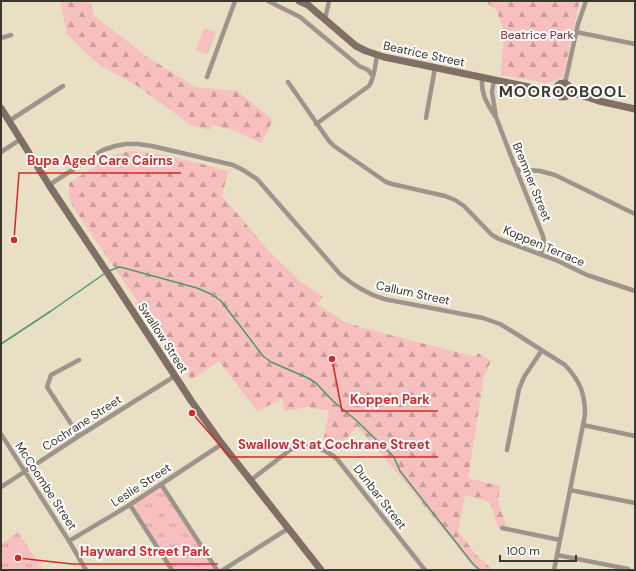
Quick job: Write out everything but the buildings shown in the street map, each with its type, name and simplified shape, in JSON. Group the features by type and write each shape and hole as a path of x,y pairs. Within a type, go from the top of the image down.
{"street":[{"path":"207,76 235,1"},
{"path":"268,1 300,17 359,66 368,70 373,76"},
{"name":"Beatrice Street","path":"300,1 308,5 356,46 366,51 378,55 557,94"},
{"path":"325,19 329,1"},
{"path":"564,85 580,16 586,1"},
{"path":"576,32 635,44"},
{"path":"1,38 11,35"},
{"path":"316,124 369,86 372,82 378,55"},
{"path":"426,118 436,68"},
{"name":"Bremner Street","path":"482,77 482,92 485,101 496,117"},
{"name":"Bremner Street","path":"494,80 492,92 496,117 543,236 544,242 541,254"},
{"name":"Koppen Terrace","path":"288,82 329,141 380,178 392,184 445,196 464,206 492,235 499,239 541,254 587,275 635,291"},
{"path":"564,85 570,92 567,96"},
{"path":"600,101 587,101 572,96 560,97 557,94 557,86 564,85 576,94 635,109"},
{"name":"Beatrice Street","path":"529,87 564,85"},
{"path":"9,120 63,86"},
{"name":"Swallow Street","path":"1,108 49,185 192,402 222,444 321,570"},
{"path":"1,152 21,139"},
{"name":"Callum Street","path":"49,185 104,150 126,144 152,146 233,166 243,170 257,179 340,274 365,292 384,299 491,320 510,330 565,365 578,380 582,388 585,415 554,570"},
{"path":"516,169 548,173 635,214"},
{"path":"508,450 519,389 524,377 542,350"},
{"path":"79,360 51,375 47,387 79,436"},
{"name":"Cochrane Street","path":"1,487 175,376"},
{"path":"583,425 635,436"},
{"name":"McCoombe Street","path":"1,434 86,570"},
{"name":"Leslie Street","path":"69,541 130,505 222,444"},
{"name":"Dunbar Street","path":"251,480 295,447 309,446 324,450 337,459 425,570"},
{"path":"161,484 217,570"},
{"path":"570,490 635,503"},
{"path":"130,505 172,570"},
{"path":"223,570 288,528"},
{"path":"502,528 560,540"},
{"path":"557,555 628,569"}],"green space":[{"path":"60,1 90,1 94,16 146,56 195,87 237,91 273,120 261,143 233,130 212,125 210,130 192,126 136,85 99,65 67,34"},
{"name":"Beatrice Park","path":"483,1 578,1 579,4 563,77 549,83 545,83 501,75 504,33 497,10"},
{"path":"204,28 216,32 208,54 196,50"},
{"path":"129,151 167,156 228,171 222,196 269,251 300,281 323,297 317,304 345,322 476,357 478,353 491,361 484,376 468,478 500,486 498,501 506,525 498,527 490,502 465,495 458,531 477,556 493,570 476,570 400,476 357,426 336,451 323,443 329,411 308,407 285,411 282,399 257,411 219,361 191,380 73,207 69,195 69,183 111,156"},
{"path":"161,484 217,570 172,570 130,505"},
{"path":"18,532 43,570 1,570 1,545"}],"waterway":[{"path":"109,271 119,267 124,268 197,288 211,294 221,301 263,356 271,362 316,383 333,401 357,421 394,457 400,471 473,564 480,570"},
{"path":"1,344 104,274"}],"place":[{"name":"Bupa Aged Care Cairns","path":"14,240"},
{"name":"Koppen Park","path":"332,359"},
{"name":"Swallow St at Cochrane Street","path":"192,413"},
{"name":"Hayward Street Park","path":"18,558"}],"district":[{"name":"MOOROOBOOL","path":"563,91"}]}
